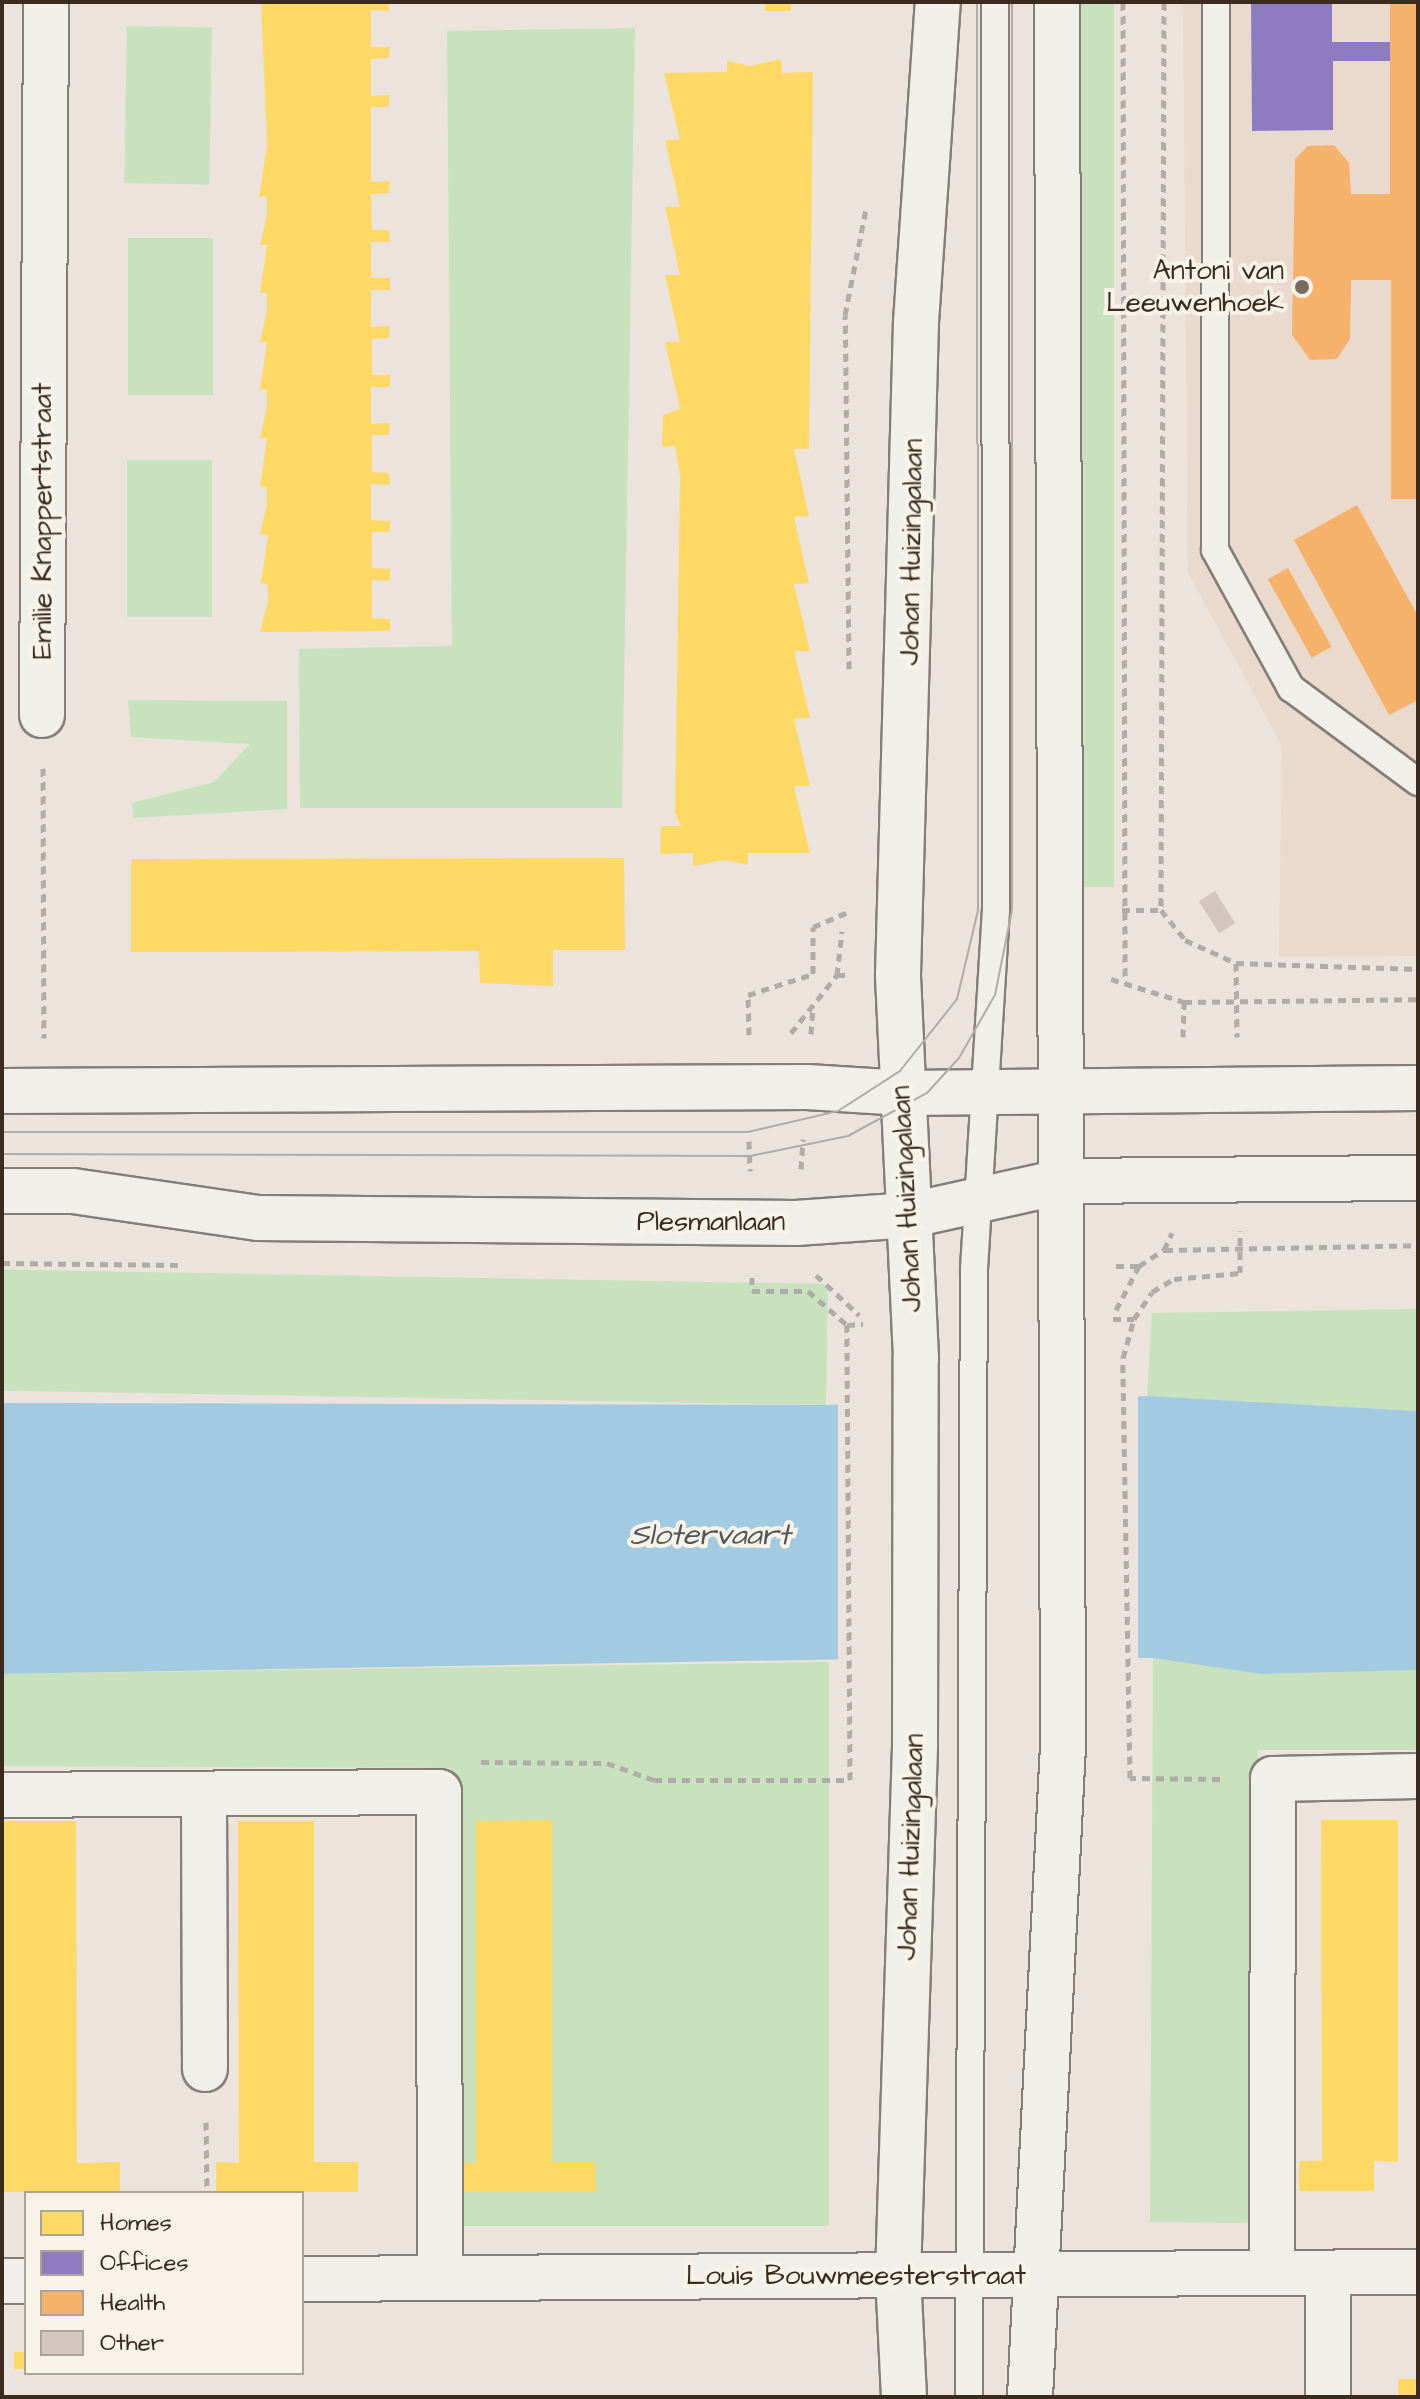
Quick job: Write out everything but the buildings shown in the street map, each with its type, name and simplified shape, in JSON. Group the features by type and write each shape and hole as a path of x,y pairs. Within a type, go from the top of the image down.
{"main road":[{"name":"Emilie Knappertstraat","path":"42,715 46,2"},
{"name":"Johan Huizingalaan","path":"904,2397 898,2276 915,1746 916,1358 898,975 916,322 938,2"},
{"path":"1030,2397 1063,1746 1061,1358 1065,1181 1058,978 1057,2"},
{"path":"2,1091 807,1087 904,1093 1063,1087 1418,1088"},
{"name":"Plesmanlaan","path":"2,1191 73,1191 258,1218 796,1223 911,1215 1065,1181 1418,1178"},
{"path":"1272,2273 1273,1779 1418,1776"},
{"path":"2,1795 439,1792 440,2277"},
{"path":"204,1795 205,2069"},
{"name":"Louis Bouwmeesterstraat","path":"304,2279 1418,2272"},
{"path":"1328,2273 1328,2397"},
{"path":"2,2281 24,2281"}],"lane":[{"name":"Johan Huizingalaan","path":"969,2397 975,1200 996,911 995,2"},
{"path":"1216,2 1215,550 1291,688 1418,782"}],"path":[{"path":"1123,2 1125,979"},
{"path":"42,715 44,1039"},
{"path":"776,1034 790,1034 837,975 898,975"},
{"path":"1058,978 1125,979 1184,1002 1418,999"},
{"path":"733,1035 763,1035"},
{"path":"30,1040 60,1039"},
{"path":"1139,1266 1164,1250 1418,1245"},
{"path":"812,1271 860,1316 866,1335"},
{"path":"1134,1319 1123,1358 1124,1745 1130,1778 1163,1779"},
{"path":"439,1792 464,1762 607,1763 654,1780 850,1780 848,1358"},
{"path":"205,2069 207,2191"}],"shaded area":[{"name":"Antoni van Leeuwenhoek","path":"1183,2 1418,2 1418,956 1279,957 1282,746 1188,573"}],"green space":[{"path":"1072,2 1114,2 1114,887 1072,887"},
{"path":"127,26 212,27 209,184 124,183"},
{"path":"635,28 622,808 300,808 299,649 452,646 447,31"},
{"path":"128,238 213,238 213,395 128,395"},
{"path":"127,460 212,460 212,617 127,617"},
{"path":"128,700 287,701 287,809 133,818 132,803 214,782 250,744 131,737"},
{"path":"2,1270 828,1284 826,1405 2,1391"},
{"path":"1418,1309 1418,1411 1147,1396 1152,1313"},
{"path":"1153,1658 1261,1674 1418,1670 1418,1750 1258,1750 1257,2223 1150,2222"},
{"path":"829,1662 829,2226 448,2226 451,1768 2,1766 2,1674"}],"water":[{"name":"Slotervaart","path":"1147,1396 1418,1411 1418,1670 1261,1674 1153,1658 1027,1656 2,1674 2,1403 825,1405"}],"pier":[{"path":"838,1392 1138,1392 1138,1662 838,1662"}],"tram line":[{"path":"2,1132 748,1132 838,1111 900,1071 957,999 978,910 977,2"},
{"path":"2,1154 750,1156 848,1136 927,1093 959,1058 995,995 1012,910 1012,2"}],"place":[{"name":"Antoni van Leeuwenhoek","path":"1302,287"}]}
